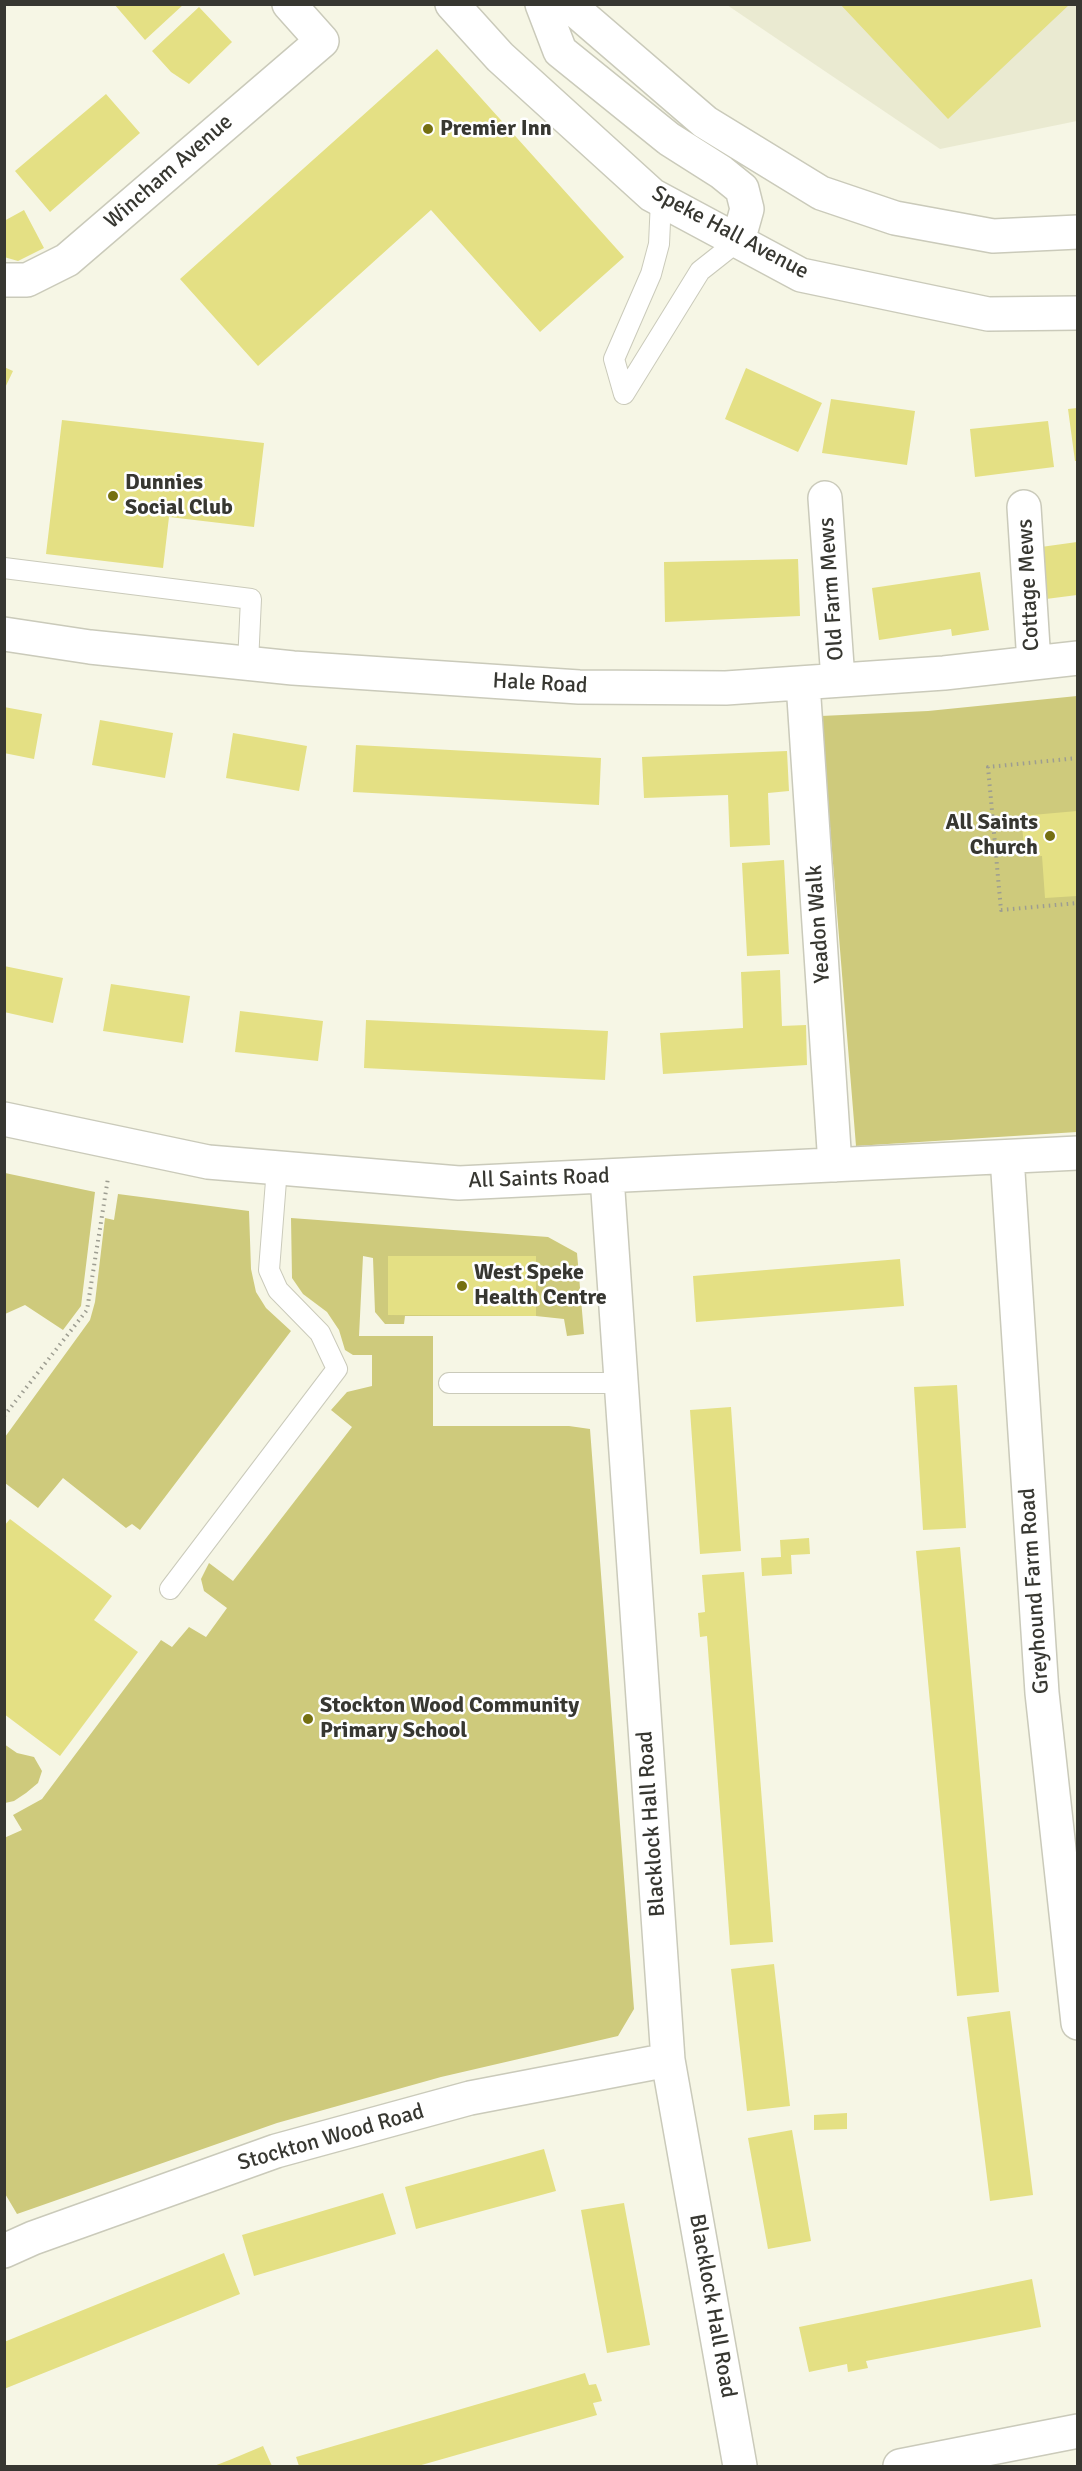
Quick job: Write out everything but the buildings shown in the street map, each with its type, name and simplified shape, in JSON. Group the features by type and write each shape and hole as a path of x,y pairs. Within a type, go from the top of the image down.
{"street":[{"name":"Wincham Avenue","path":"4,280 27,280 67,260 322,41 289,4"},
{"name":"Speke Hall Avenue","path":"452,4 500,57 652,195 801,275 988,314 1077,313"},
{"path":"542,4 560,51 669,139 722,172 742,189 747,209 738,241"},
{"path":"568,4 705,122 821,193 895,218 993,236 1077,232"},
{"name":"Old Farm Mews","path":"825,498 838,680"},
{"name":"Cottage Mews","path":"1024,507 1034,663"},
{"name":"Hale Road","path":"4,634 90,647 248,663 579,687 726,688 944,673 1077,658"},
{"name":"Yeadon Walk","path":"803,683 835,1165"},
{"name":"All Saints Road","path":"4,1119 208,1162 459,1183 1077,1153"},
{"name":"Greyhound Farm Road","path":"1007,1157 1042,1693 1077,2023"},
{"name":"Blacklock Hall Road","path":"607,1177 668,2060 740,2466"},
{"name":"Stockton Wood Road","path":"4,2251 33,2238 276,2151 470,2098 668,2060"},
{"path":"900,2466 1077,2431"}],"lane":[{"path":"661,200 659,244 651,274 614,359 624,394 700,271 738,241"},
{"path":"4,568 252,599 248,663"},
{"path":"170,1589 337,1369 320,1333 278,1290 269,1270 277,1168"},
{"path":"449,1383 621,1383"}],"path":[{"path":"1077,758 988,767 1001,910 1077,903"},
{"path":"4,1416 87,1310 114,1142"}],"shaded area":[{"path":"727,5 1077,5 1077,121 940,149"},
{"path":"1077,696 1077,1132 856,1146 821,716 928,711"},
{"path":"5,1173 95,1192 81,1306 63,1330 25,1305 5,1314"},
{"path":"118,1194 249,1211 251,1269 256,1292 266,1308 291,1331 140,1530 132,1524 126,1528 63,1478 38,1508 5,1483 5,1437 90,1320 95,1302 105,1218 114,1220"},
{"name":"Stockton Wood Community Primary School","path":"291,1218 548,1237 577,1253 584,1334 567,1336 564,1319 536,1316 405,1316 404,1324 385,1324 375,1312 373,1258 363,1256 359,1336 433,1336 433,1426 569,1426 590,1429 634,2009 618,2036 441,2077 277,2123 17,2214 4,2192 4,1838 22,1830 13,1815 42,1799 161,1640 172,1647 189,1627 206,1637 227,1608 204,1591 201,1579 209,1563 233,1581 352,1427 331,1410 347,1392 372,1386 372,1355 353,1355 345,1350 339,1330 327,1312 303,1294 292,1278"},
{"path":"4,1744 17,1753 34,1757 42,1771 38,1783 14,1801 5,1803"}],"place":[{"name":"Premier Inn","path":"428,129"},
{"name":"Dunnies Social Club","path":"113,496"},
{"name":"All Saints Church","path":"1050,836"},
{"name":"West Speke Health Centre","path":"462,1286"},
{"name":"Stockton Wood Community Primary School","path":"308,1719"}]}
